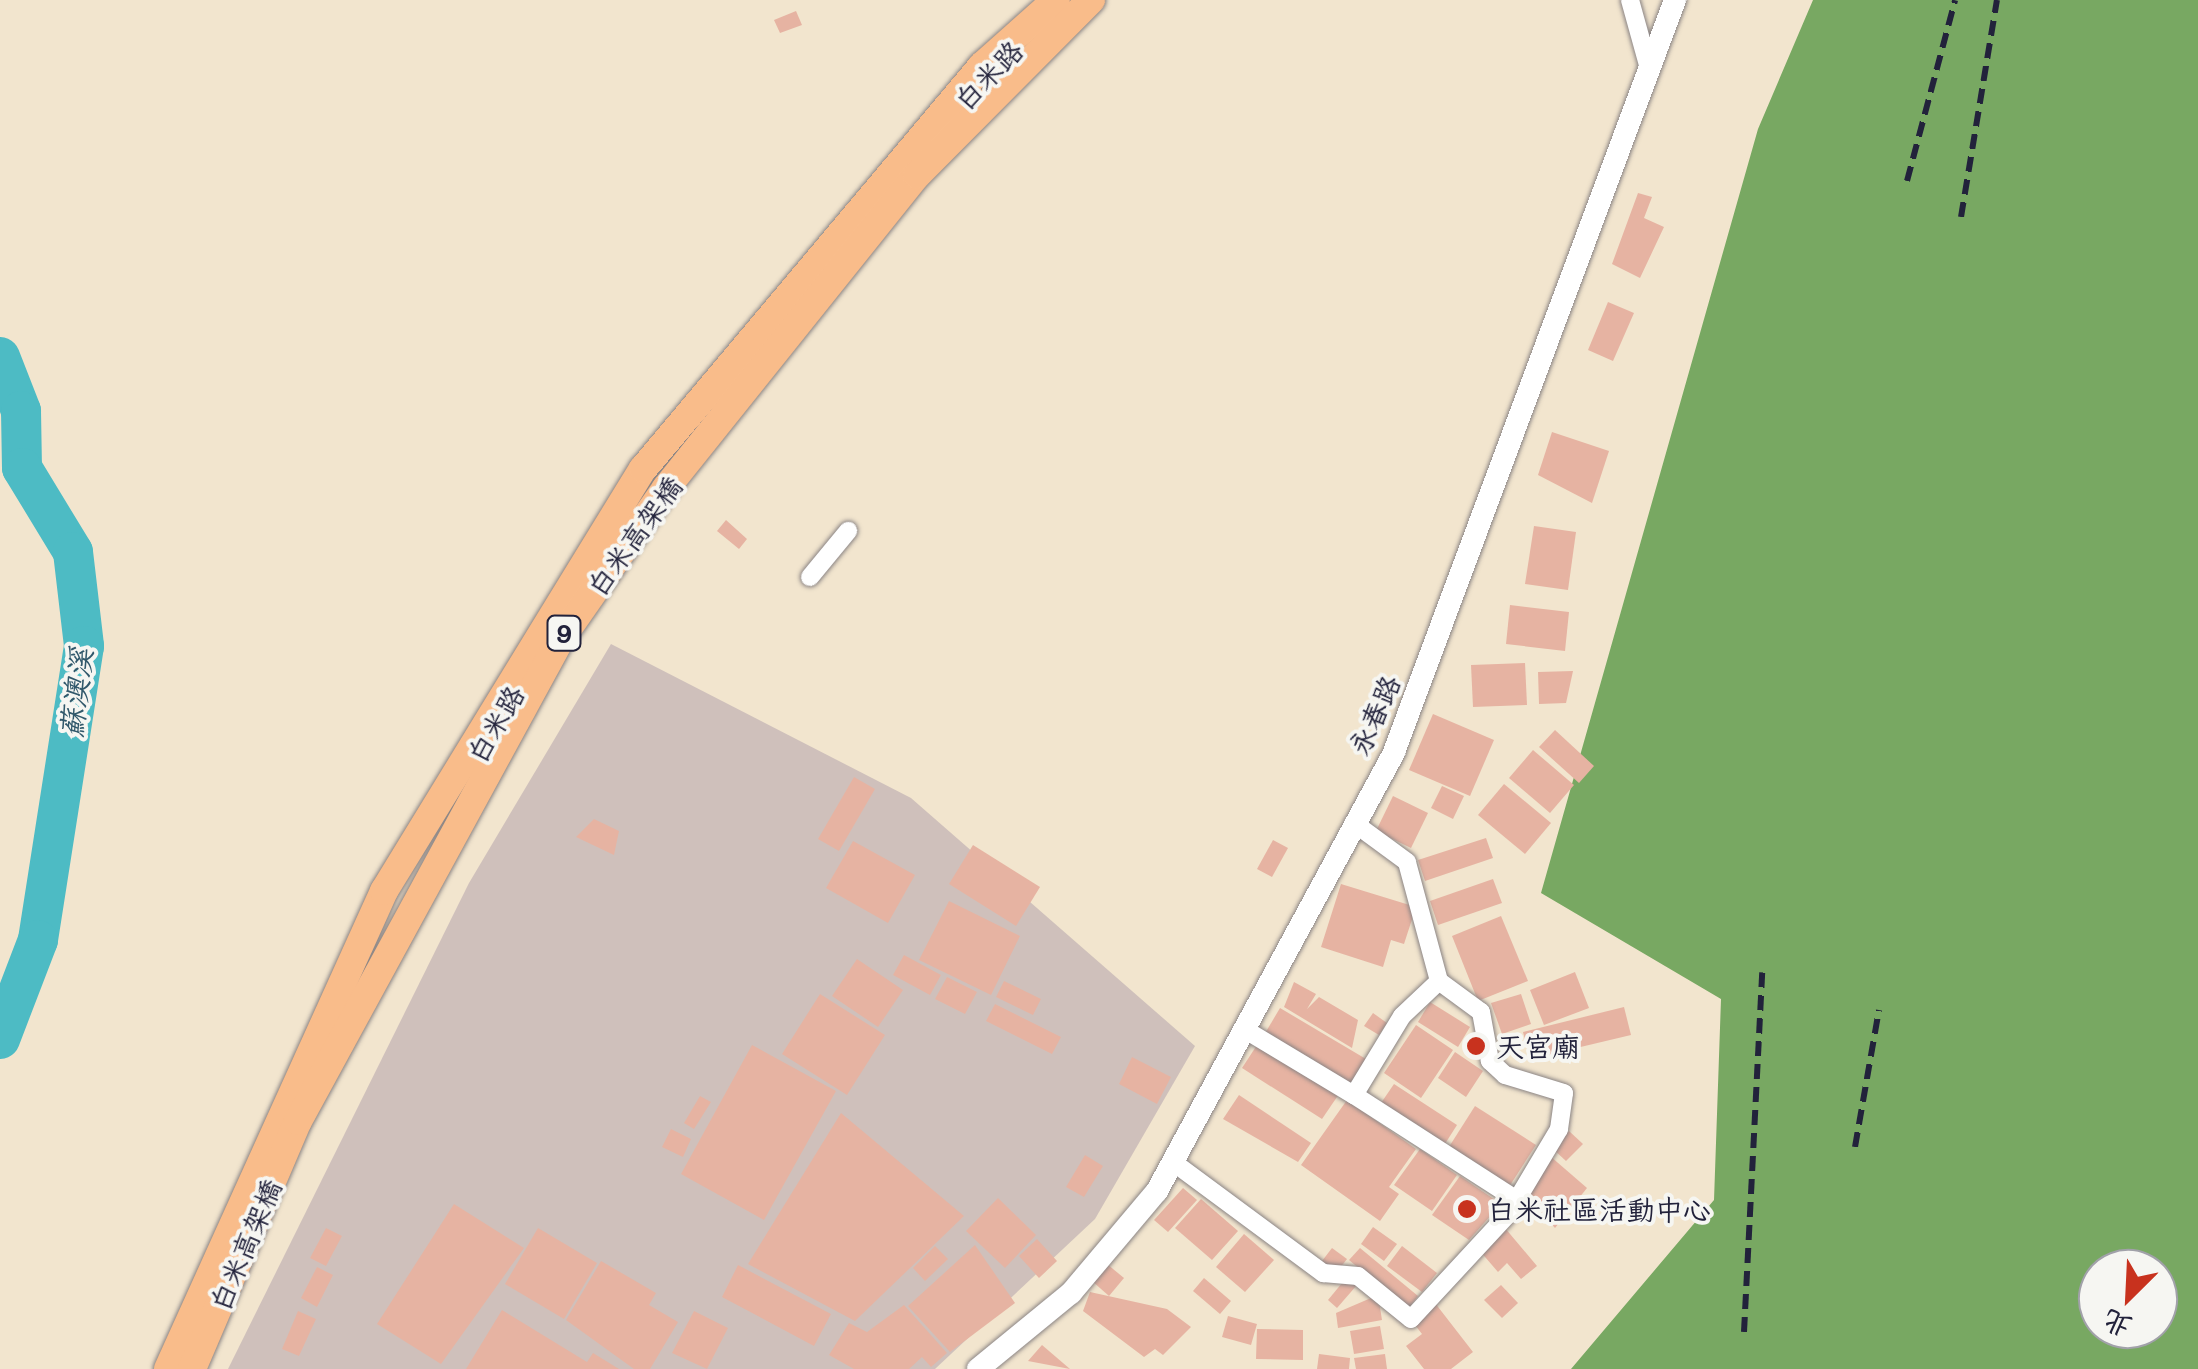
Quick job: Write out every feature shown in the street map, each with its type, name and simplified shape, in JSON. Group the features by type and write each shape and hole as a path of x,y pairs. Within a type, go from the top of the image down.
{"main road":[{"name":"白米高架橋","path":"168,1369 384,891 643,469 786,290 982,66 1056,0"},
{"name":"白米高架橋","path":"192,1369 298,1121 560,640 666,488 917,176 1090,0"}],"street":[{"name":"白米路","path":"206,1369 310,1125 420,908 572,646 679,492 926,181 1104,0"},
{"path":"1630,0 1648,65"},
{"name":"永春路","path":"978,1369 1071,1293 1174,1162 1394,752 1452,608 1675,0"},
{"path":"810,577 848,531"},
{"path":"1174,1162 1323,1273 1358,1276 1411,1319 1514,1198 1569,1102 1504,1076 1490,1060 1481,1012 1439,980 1407,862 1354,823"},
{"path":"1354,1095 1402,1016 1439,980"},
{"path":"1244,1029 1514,1198"}],"shaded area":[{"path":"611,644 911,798 1195,1046 1095,1219 935,1369 228,1369 469,883"}],"green space":[{"path":"1813,0 2198,0 2198,1369 1571,1369 1714,1200 1721,999 1541,893 1758,129"}],"building":[{"path":"796,11 802,25 780,33 774,20"},
{"path":"1638,193 1652,197 1644,218 1664,227 1640,278 1612,264"},
{"path":"1608,302 1634,313 1613,361 1588,350"},
{"path":"1552,432 1609,451 1592,503 1538,475"},
{"path":"726,520 747,539 739,549 717,531"},
{"path":"1534,526 1576,532 1568,590 1525,584"},
{"path":"1510,605 1569,612 1565,651 1506,644"},
{"path":"1525,663 1527,705 1473,707 1471,665"},
{"path":"1573,671 1566,703 1539,704 1538,672"},
{"path":"1433,714 1494,740 1470,796 1409,770"},
{"path":"1555,730 1594,766 1579,783 1539,747"},
{"path":"1533,750 1574,785 1550,813 1509,778"},
{"path":"854,777 875,789 839,851 818,839"},
{"path":"1504,784 1551,823 1525,854 1478,815"},
{"path":"1442,786 1464,796 1453,819 1431,808"},
{"path":"1393,796 1428,813 1411,848 1376,831"},
{"path":"594,819 619,831 614,855 576,837"},
{"path":"1486,838 1493,858 1425,881 1418,860"},
{"path":"1273,840 1288,848 1272,877 1257,869"},
{"path":"853,841 915,875 888,923 826,888"},
{"path":"973,845 1040,887 1016,926 949,884"},
{"path":"1493,879 1502,903 1438,925 1430,901"},
{"path":"1341,884 1416,907 1404,944 1391,940 1383,967 1321,947"},
{"path":"949,901 1020,936 991,995 919,960"},
{"path":"1501,916 1528,981 1478,1001 1452,936"},
{"path":"904,955 941,975 930,995 893,975"},
{"path":"857,959 903,990 878,1027 832,996"},
{"path":"1575,972 1589,1008 1544,1025 1530,990"},
{"path":"947,977 977,992 965,1014 935,999"},
{"path":"1004,981 1041,999 1033,1015 996,997"},
{"path":"1294,982 1316,994 1307,1009 1319,997 1358,1020 1352,1048 1284,1007"},
{"path":"820,994 885,1035 847,1095 782,1054"},
{"path":"1521,994 1531,1024 1502,1034 1491,1003"},
{"path":"1430,1002 1470,1027 1458,1047 1418,1022"},
{"path":"995,1004 1061,1037 1052,1054 986,1021"},
{"path":"1624,1007 1631,1035 1530,1059 1523,1032"},
{"path":"1280,1008 1366,1059 1350,1085 1264,1035"},
{"path":"1373,1013 1387,1023 1379,1035 1364,1026"},
{"path":"1416,1025 1453,1050 1421,1098 1384,1073"},
{"path":"1259,1042 1339,1094 1322,1119 1242,1068"},
{"path":"752,1045 836,1091 764,1220 681,1174"},
{"path":"1455,1052 1483,1071 1466,1097 1438,1078"},
{"path":"1132,1057 1171,1077 1157,1104 1119,1084"},
{"path":"1394,1084 1457,1125 1443,1147 1379,1106"},
{"path":"1239,1095 1311,1143 1298,1162 1223,1119"},
{"path":"700,1096 711,1102 694,1129 684,1123"},
{"path":"1347,1100 1416,1149 1389,1187 1399,1194 1380,1221 1301,1165"},
{"path":"1475,1106 1536,1145 1507,1190 1447,1150"},
{"path":"841,1113 964,1216 855,1321 748,1264"},
{"path":"671,1129 691,1139 683,1157 662,1147"},
{"path":"1569,1131 1583,1144 1566,1161 1553,1149"},
{"path":"1420,1149 1457,1175 1432,1211 1394,1185"},
{"path":"1085,1155 1103,1166 1084,1197 1066,1187"},
{"path":"1550,1156 1587,1188 1555,1228 1522,1191"},
{"name":"白米社區活動中心","path":"1460,1176 1501,1204 1469,1240 1432,1215"},
{"path":"1183,1188 1197,1200 1168,1232 1154,1220"},
{"path":"998,1198 1036,1235 1005,1268 966,1231"},
{"path":"1201,1199 1238,1231 1212,1260 1175,1228"},
{"path":"454,1204 524,1248 441,1364 377,1324"},
{"path":"1373,1227 1397,1244 1384,1261 1361,1244"},
{"path":"326,1228 342,1236 326,1266 310,1258"},
{"path":"538,1228 597,1263 564,1319 505,1284"},
{"path":"1505,1228 1537,1266 1521,1279 1507,1263 1498,1272 1479,1250"},
{"path":"1244,1234 1274,1260 1245,1292 1216,1267"},
{"path":"1037,1239 1057,1261 1039,1278 1019,1256"},
{"path":"975,1245 1015,1303 950,1352 908,1306"},
{"path":"935,1246 948,1259 925,1281 913,1268"},
{"path":"1402,1246 1437,1273 1422,1292 1387,1266"},
{"path":"1332,1248 1347,1259 1337,1272 1322,1261"},
{"path":"1360,1248 1418,1296 1408,1309 1349,1260"},
{"path":"601,1261 656,1293 649,1305 678,1322 650,1369 634,1369 566,1320"},
{"path":"1107,1264 1124,1278 1109,1296 1092,1281"},
{"path":"738,1265 831,1314 814,1346 722,1297"},
{"path":"317,1267 333,1275 317,1307 301,1298"},
{"path":"1347,1277 1357,1285 1337,1308 1328,1300"},
{"path":"1204,1278 1231,1301 1220,1314 1193,1291"},
{"path":"1501,1285 1518,1303 1502,1318 1484,1300"},
{"path":"1090,1292 1167,1309 1191,1327 1163,1355 1155,1349 1144,1357 1083,1311"},
{"path":"1378,1295 1382,1320 1338,1328 1336,1313"},
{"path":"1435,1303 1473,1352 1451,1369 1424,1369 1406,1346 1422,1334 1412,1321"},
{"path":"904,1305 947,1353 931,1367 922,1357 909,1369 854,1369 829,1355 849,1323 867,1332"},
{"path":"502,1310 587,1362 593,1353 619,1369 466,1369"},
{"path":"298,1311 316,1319 299,1356 282,1349"},
{"path":"694,1311 728,1328 707,1369 672,1353"},
{"path":"1228,1316 1257,1324 1251,1345 1222,1337"},
{"path":"1380,1326 1384,1349 1354,1354 1350,1331"},
{"path":"1257,1329 1303,1330 1303,1360 1256,1359"},
{"path":"1042,1345 1070,1369 1028,1361"},
{"path":"1319,1354 1350,1358 1349,1369 1317,1369"},
{"path":"1385,1354 1387,1369 1356,1369 1354,1358"}],"waterway":[{"name":"蘇澳溪","path":"0,357 21,411 22,468 73,552 84,646 38,940 0,1039"}],"railway":[{"path":"1907,181 1955,0"},
{"path":"1961,217 1997,0"},
{"path":"1744,1332 1762,972"},
{"path":"1855,1147 1879,1010"}],"place":[{"name":"天宮廟","path":"1476,1046"},
{"name":"白米社區活動中心","path":"1467,1209"}]}
